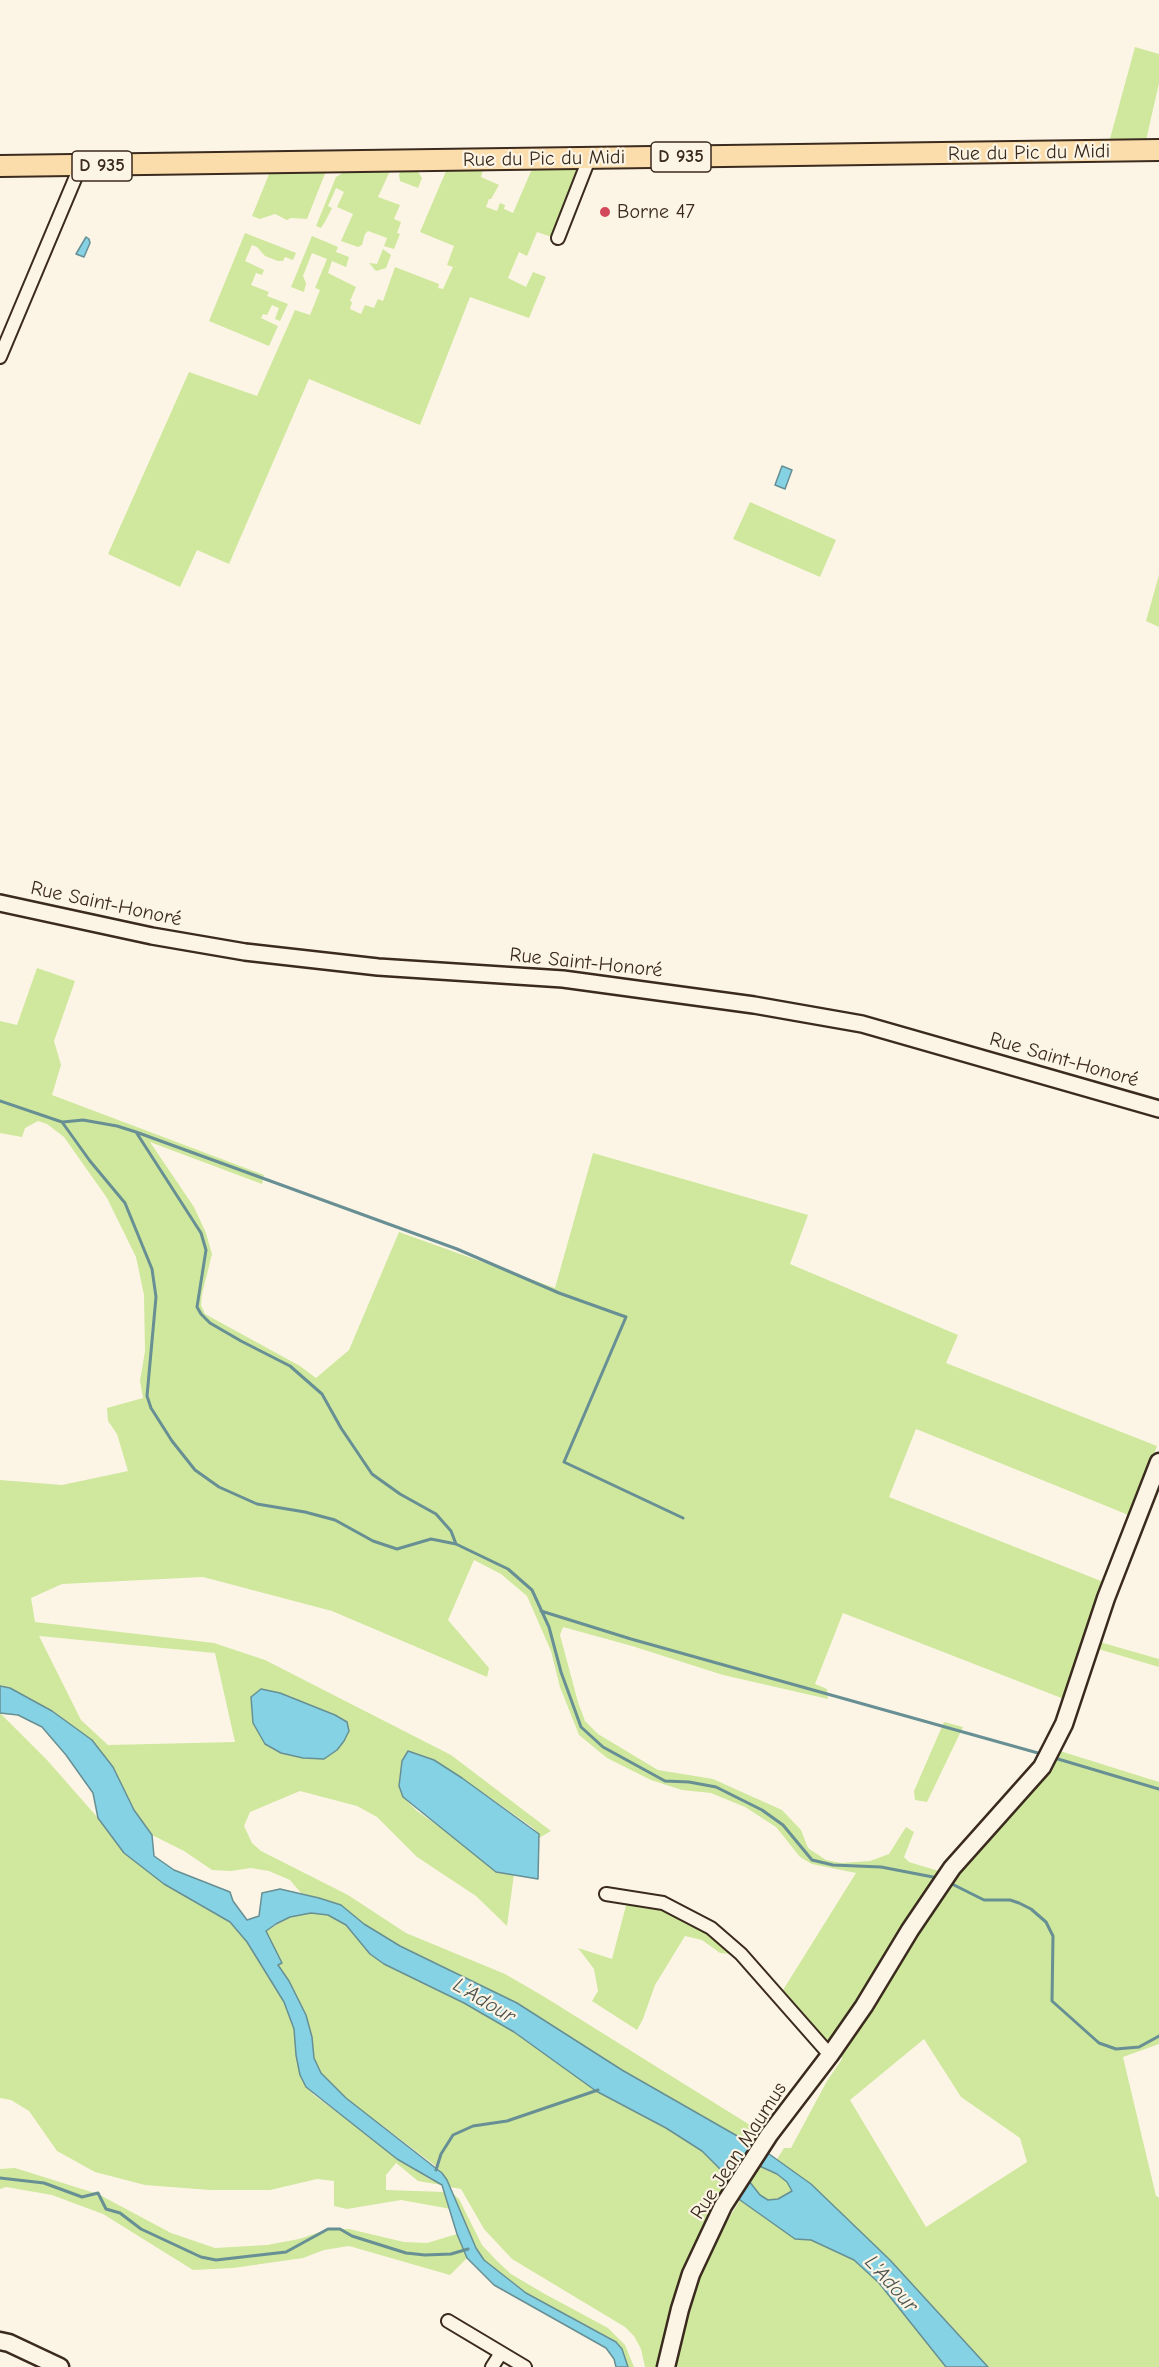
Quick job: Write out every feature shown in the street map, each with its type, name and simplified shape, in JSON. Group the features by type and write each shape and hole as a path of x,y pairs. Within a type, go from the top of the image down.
{"main road":[{"name":"Rue du Pic du Midi","path":"0,166 80,167 1159,150"},
{"name":"Rue Jean Maumus","path":"666,2367 690,2274 723,2206 769,2135 864,2006 910,1930 952,1868 1042,1767 1064,1725 1106,1598 1159,1462"},
{"path":"0,2341 60,2367"}],"street":[{"path":"558,238 589,159"},
{"path":"0,357 80,167"},
{"name":"Rue Saint-Honoré","path":"0,903 152,936 245,952 378,967 563,979 754,1005 862,1024 1159,1109"},
{"path":"606,1894 663,1903 711,1928 741,1954 830,2055"},
{"path":"448,2321 525,2367"},
{"path":"492,2367 501,2353"}],"green space":[{"path":"1135,47 1159,54 1159,83 1145,145 1108,146"},
{"path":"272,167 326,171 307,219 287,220 275,214 260,219 252,216"},
{"path":"579,168 552,237 537,232 527,256 519,252 508,278 526,287 533,272 546,277 529,318 470,297 420,425 309,379 229,564 197,550 180,587 108,554 189,372 257,396 295,310 310,315 320,290 315,288 327,259 312,253 303,276 306,283 304,292 291,287 312,236 338,247 336,252 349,257 346,267 332,261 328,273 356,287 350,301 352,302 350,309 361,314 365,305 374,308 378,299 383,301 395,267 439,284 438,288 443,289 453,267 447,265 454,246 420,232 446,171 483,170 481,177 499,185 486,207 497,211 500,203 505,205 504,209 513,213 532,169"},
{"path":"401,170 417,170 422,178 418,188 400,181"},
{"path":"346,171 390,171 378,197 400,205 394,219 401,222 397,233 400,234 394,249 384,246 387,238 368,231 362,245 358,247 341,241 353,214 337,207 344,192 336,188 328,206 332,208 326,220 321,228 316,226 336,177"},
{"path":"245,233 296,253 293,260 285,257 283,261 278,261 265,256 252,245 245,261 264,270 262,275 256,273 251,285 269,292 267,296 288,304 280,321 275,319 279,308 272,305 267,315 263,314 261,318 278,326 269,346 209,321"},
{"path":"383,249 391,255 386,268 376,271 369,263 377,264"},
{"path":"750,502 836,540 820,577 733,539"},
{"path":"1159,575 1159,627 1146,621"},
{"path":"37,968 75,981 54,1041 61,1065 52,1095 264,1175 262,1184 150,1142 194,1207 206,1233 212,1254 202,1294 201,1305 205,1314 300,1366 316,1378 349,1350 399,1232 555,1288 593,1153 808,1215 790,1264 958,1335 946,1363 1157,1446 1131,1516 916,1429 889,1497 1106,1583 1064,1699 843,1613 815,1684 827,1689 828,1699 723,1675 563,1627 560,1635 578,1702 585,1721 598,1734 658,1770 713,1779 782,1810 801,1830 808,1848 826,1860 841,1863 870,1861 889,1854 906,1827 914,1832 904,1857 909,1862 942,1872 829,2045 783,1990 856,1873 812,1864 800,1857 776,1827 745,1807 711,1793 682,1790 651,1780 607,1758 579,1735 560,1687 551,1651 527,1596 501,1574 474,1560 448,1620 489,1668 487,1677 332,1611 203,1577 62,1584 31,1598 35,1622 214,1643 265,1660 451,1755 551,1831 539,1838 539,1834 532,1827 462,1778 399,1786 403,1797 417,1811 496,1872 514,1874 507,1926 476,1896 417,1857 377,1817 357,1806 300,1791 250,1812 244,1826 252,1843 261,1851 348,1895 406,1933 505,1974 543,1996 758,2130 751,2141 739,2137 622,2070 517,2003 400,1946 364,1924 341,1905 301,1893 290,1880 269,1871 251,1868 231,1871 212,1870 184,1851 152,1835 134,1810 113,1767 92,1740 10,1688 0,1686 0,1480 62,1485 128,1471 117,1434 108,1421 107,1408 143,1398 140,1381 145,1351 144,1295 136,1257 107,1198 64,1137 47,1124 38,1121 25,1128 22,1137 0,1133 0,1021 17,1025","holes":["39,1636 215,1653 235,1742 108,1745 81,1720"]},
{"path":"1096,1641 1159,1659 1159,1667 1095,1648"},
{"path":"0,1713 47,1760 98,1818 124,1853 164,1884 230,1922 247,1942 284,2002 294,2030 300,2075 306,2087 315,2096 426,2177 442,2185 418,2181 396,2163 386,2175 386,2190 445,2192 451,2209 401,2200 347,2209 334,2206 334,2181 317,2179 270,2190 210,2190 145,2185 95,2172 57,2151 29,2111 11,2100 0,2098"},
{"path":"944,1722 963,1727 927,1802 915,1800 914,1791"},
{"path":"1060,1751 1159,1782 1159,2044 1123,2057 1156,2196 1159,2197 1159,2367 988,2367 890,2260 811,2184 777,2159 784,2148 791,2148 827,2081 842,2059 840,2051 943,1888 1052,1764","holes":["924,2039 961,2097 1020,2138 1027,2162 926,2227 850,2100"]},
{"path":"629,1894 649,1895 738,1947 730,1954 720,1953 702,1940 685,1936 655,1985 637,2030 592,2001 598,1991 594,1969 578,1948 612,1959"},
{"path":"311,1913 328,1915 346,1925 370,1954 384,1964 464,2003 514,2032 596,2091 666,2128 702,2151 719,2168 727,2183 660,2367 645,2367 641,2349 634,2336 625,2327 512,2259 484,2229 461,2189 450,2187 437,2167 346,2098 321,2073 314,2058 312,2037 306,2015 289,1981 277,1965 282,1963 266,1931 290,1917"},
{"path":"736,2159 744,2159 777,2174 787,2182 792,2191 778,2199 768,2200 760,2195 734,2162"},
{"path":"15,2168 98,2194 171,2233 215,2248 267,2245 299,2239 329,2229 349,2229 404,2242 427,2243 457,2234 467,2258 450,2275 349,2246 324,2250 303,2258 233,2268 193,2270 103,2214 52,2195 6,2187 0,2189 0,2169"},
{"path":"453,2194 459,2199 482,2245 497,2261 511,2274 608,2328 625,2345 634,2367 628,2367 622,2349 589,2327 526,2293 484,2260 476,2248"},
{"path":"740,2200 795,2239 811,2240 854,2260 879,2283 946,2367 672,2367 694,2284 715,2241"}],"water":[{"path":"86,237 90,243 84,257 76,254"},
{"path":"782,466 792,470 785,489 775,485"},
{"name":"L'Adour","path":"0,1686 10,1688 52,1711 92,1740 113,1767 134,1810 152,1835 154,1856 174,1870 230,1892 233,1901 247,1920 259,1916 262,1893 280,1889 341,1905 364,1924 400,1946 517,2003 622,2070 739,2137 751,2141 811,2184 890,2260 988,2367 946,2367 879,2283 854,2260 811,2240 795,2239 740,2200 719,2168 702,2151 666,2128 596,2091 514,2032 464,2003 384,1964 370,1954 346,1925 328,1915 311,1913 290,1917 266,1931 282,1963 278,1965 306,2015 312,2037 314,2058 321,2073 346,2098 442,2173 476,2248 484,2260 526,2293 616,2342 622,2349 628,2367 616,2367 614,2359 606,2348 494,2285 467,2258 442,2185 397,2159 306,2087 300,2075 294,2029 284,2002 247,1942 230,1922 164,1884 124,1853 98,1818 93,1793 66,1755 42,1727 18,1715 0,1713","holes":["736,2159 744,2159 777,2174 787,2182 792,2191 778,2199 768,2200 760,2195 734,2162"]},
{"path":"261,1689 280,1693 347,1722 349,1731 344,1741 337,1750 324,1759 303,1758 281,1753 265,1744 253,1723 251,1697"},
{"path":"408,1751 434,1760 539,1834 538,1879 496,1872 403,1797 399,1786 402,1761"}],"waterway":[{"path":"0,1101 62,1122 90,1161 125,1203 152,1269 156,1297 147,1396 151,1408 172,1441 195,1470 219,1487 257,1504 305,1512 335,1520 373,1541 397,1549 431,1539 456,1544 508,1569 532,1590 549,1627 561,1672 581,1727 603,1747 665,1781 689,1782 716,1787 762,1810 783,1825 812,1860 833,1865 881,1867 933,1877"},
{"path":"63,1122 83,1120 136,1132 201,1233 206,1250 197,1307 201,1314 210,1323 290,1366 322,1394 341,1428 372,1474 400,1494 436,1514 451,1531 456,1544"},
{"path":"136,1132 457,1249 559,1293 626,1317 564,1462 683,1518"},
{"path":"541,1611 631,1639 1038,1753"},
{"path":"1058,1759 1159,1789"},
{"path":"952,1884 984,1900 1010,1900 1019,1903 1031,1909 1046,1922 1053,1936 1052,2001 1099,2043 1116,2049 1139,2047 1159,2036"},
{"path":"436,2170 441,2154 453,2135 473,2126 507,2121 598,2090"},
{"path":"0,2178 44,2183 82,2197 98,2193 106,2209 120,2213 141,2229 201,2257 216,2260 286,2252 328,2229 340,2229 352,2236 406,2253 451,2254 468,2249"}],"place":[{"name":"Borne 47","path":"605,212"}]}
